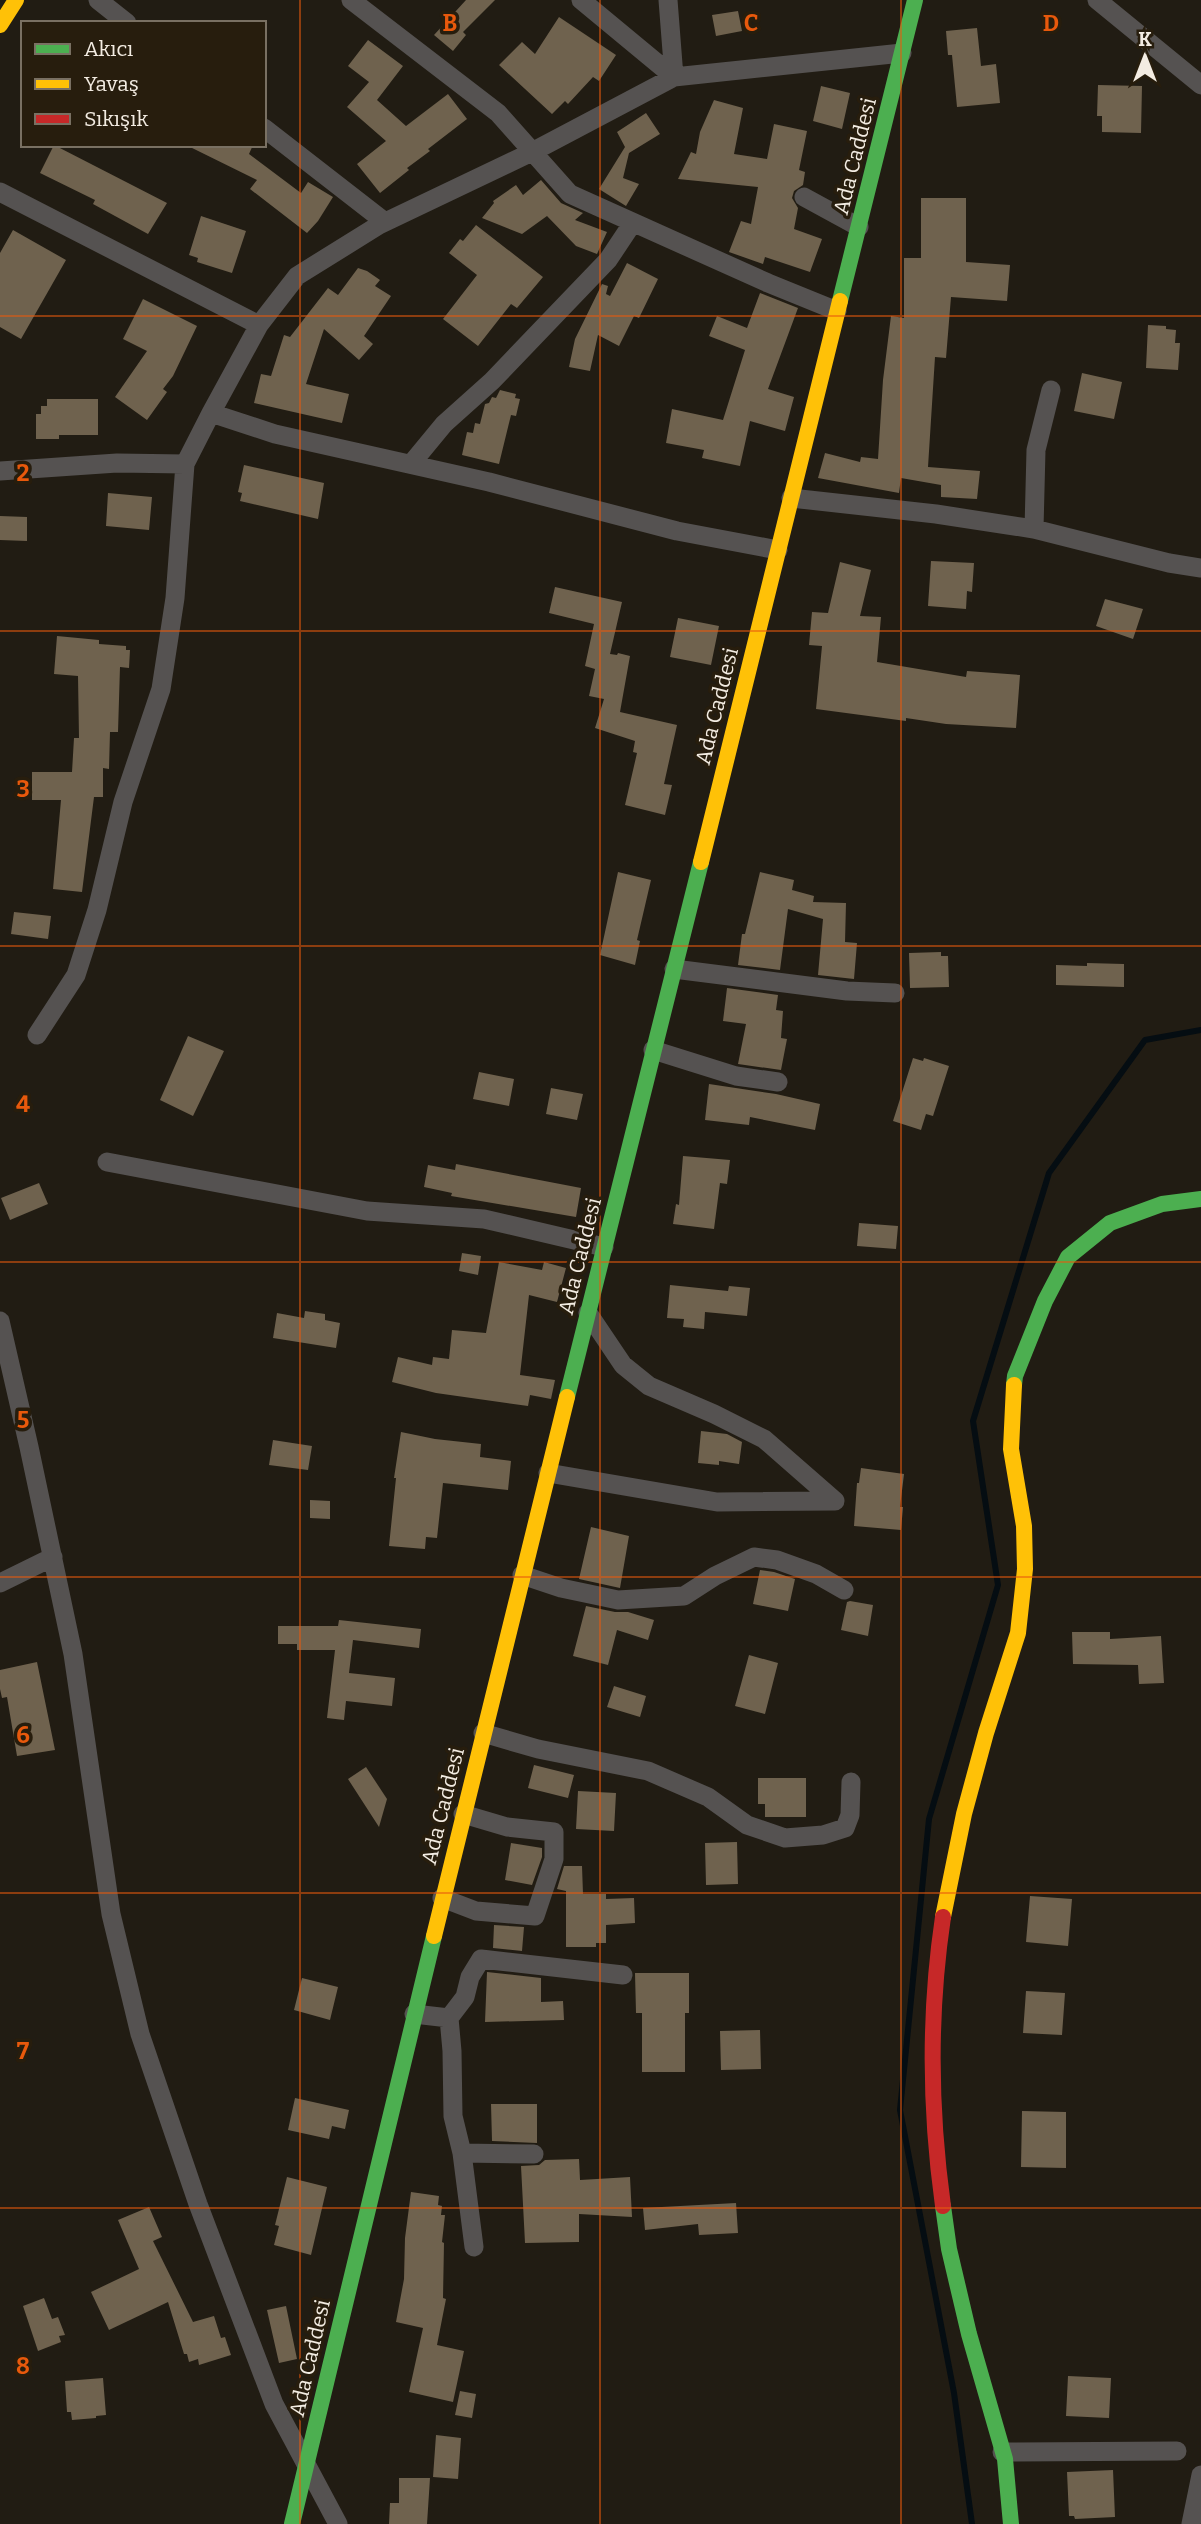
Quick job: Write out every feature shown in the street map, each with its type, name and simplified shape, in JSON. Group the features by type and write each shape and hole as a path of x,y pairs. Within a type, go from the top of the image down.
{"main road":[{"path":"0,25 16,0"},
{"name":"Ada Caddesi","path":"292,2524 442,1898 915,0"},
{"path":"1010,2524 1002,2452 969,2334 949,2249 935,2150 934,2053 937,1957 944,1909 982,1746 1018,1633 1025,1569 1024,1526 1011,1448 1014,1376 1045,1301 1068,1257 1110,1223 1162,1204 1201,1199"}],"street":[{"path":"98,0 125,21"},
{"path":"351,0 498,113 570,194 632,224 837,311"},
{"path":"581,0 674,77"},
{"path":"668,0 674,77"},
{"path":"1097,0 1201,85"},
{"path":"37,1035 76,975 97,910 123,802 161,689 175,598 185,464 259,326 297,276 385,222 531,152 674,77 902,53"},
{"path":"266,130 385,222"},
{"path":"0,192 259,326"},
{"path":"804,197 859,227"},
{"path":"411,464 444,424 492,381 608,260 632,224"},
{"path":"1034,529 1036,450 1051,390"},
{"path":"211,413 275,434 489,482 677,531 778,550"},
{"path":"0,471 117,463 185,464"},
{"path":"791,498 936,514 1034,529 1169,563 1201,568"},
{"path":"674,969 847,991 895,993"},
{"path":"653,1050 736,1076 778,1082"},
{"path":"107,1162 367,1210 484,1219 604,1247"},
{"path":"548,1473 717,1502 835,1501 764,1439 649,1386 623,1365 588,1313"},
{"path":"0,1321 73,1654 111,1914 140,2034 240,2318 274,2404 338,2524"},
{"path":"0,1583 53,1557"},
{"path":"522,1575 561,1588 618,1600 684,1595 754,1557 777,1560 816,1574 844,1590"},
{"path":"483,1733 538,1749 648,1771 708,1797 747,1825 785,1838 823,1835 845,1828 850,1815 851,1782"},
{"path":"442,1898 476,1911 535,1916 554,1859 554,1832 507,1827 463,1814"},
{"path":"474,2247 462,2153 453,2116 449,2018 465,1997 470,1977 481,1959 623,1975"},
{"path":"414,2014 449,2018"},
{"path":"462,2153 534,2154"},
{"path":"1002,2452 1177,2451"},
{"path":"1191,2524 1201,2475"}],"building":[{"path":"466,0 495,0 463,32 466,35 453,51 434,35"},
{"path":"738,11 742,31 716,36 712,15"},
{"path":"559,17 616,55 599,81 593,77 568,104 565,101 552,114 499,65 522,42 535,54"},
{"path":"977,28 981,66 996,64 1000,103 957,107 952,55 948,55 946,31"},
{"path":"368,40 403,66 377,100 406,126 448,94 467,119 428,149 430,151 380,193 357,164 386,141 347,107 369,82 348,66"},
{"path":"1098,85 1142,86 1141,133 1102,132 1102,116 1097,116"},
{"path":"821,86 850,93 842,129 813,121"},
{"path":"714,100 743,108 734,154 767,159 774,124 807,131 799,170 805,172 803,185 794,191 792,198 798,208 794,229 822,239 810,272 765,257 763,264 729,252 741,221 751,224 758,187 678,179 691,152 696,154 700,132"},
{"path":"646,113 660,134 629,153 623,178 639,184 626,206 599,189 625,147 617,132"},
{"path":"53,147 58,147 167,203 148,234 93,204 95,200 40,173"},
{"path":"190,147 252,147 249,154 301,193 308,182 333,197 307,233 250,189 257,180"},
{"path":"541,180 561,203 583,213 575,220 607,232 597,254 576,246 547,216 522,234 482,218 493,201 516,185 523,195"},
{"path":"921,198 966,198 966,262 1010,265 1007,301 951,297 946,358 935,357 928,467 980,471 977,499 941,497 941,485 901,478 899,493 818,478 825,453 860,462 861,457 878,459 883,380 891,316 904,318 904,258 921,258"},
{"path":"201,216 246,231 232,273 197,262 198,258 189,255"},
{"path":"476,225 543,277 517,308 511,304 478,346 443,319 477,275 449,253"},
{"path":"13,230 66,260 21,339 0,327 0,253"},
{"path":"627,263 658,279 639,318 634,316 619,346 598,335 590,371 569,367 575,339 602,284 608,286 606,294 610,296"},
{"path":"358,268 380,280 375,286 391,296 364,336 373,344 359,360 324,329 306,384 349,394 342,423 254,403 261,374 271,376 284,335 290,337 328,288 338,295"},
{"path":"760,293 798,308 768,389 794,397 785,431 750,421 740,466 702,458 704,450 666,443 672,409 723,420 745,350 709,336 717,316 747,328"},
{"path":"143,299 197,326 173,376 163,389 167,392 147,420 115,397 147,351 123,339"},
{"path":"1148,325 1166,326 1166,329 1176,330 1175,343 1180,343 1178,370 1146,368"},
{"path":"1082,373 1122,382 1114,419 1074,411"},
{"path":"500,390 516,394 515,398 520,399 516,416 511,415 499,464 462,455 467,432 473,433 475,423 480,424 485,404 489,403 492,397 496,398"},
{"path":"47,399 98,399 98,435 59,435 59,439 36,439 36,414 41,414 41,406 47,406"},
{"path":"244,465 324,483 318,519 240,501 242,493 238,492"},
{"path":"108,493 152,497 149,530 106,526"},
{"path":"0,516 27,517 27,541 0,540"},
{"path":"931,561 974,563 972,592 967,591 966,609 928,606"},
{"path":"840,562 871,570 860,616 881,617 877,662 966,677 967,671 1020,675 1016,728 946,724 906,718 906,721 816,709 822,646 809,645 812,612 828,613"},
{"path":"555,587 622,602 610,654 630,656 620,712 677,725 664,784 672,785 665,815 625,805 637,753 633,752 635,741 595,728 604,699 589,696 595,669 585,666 594,624 549,613"},
{"path":"1105,599 1143,609 1133,639 1096,626"},
{"path":"678,618 719,626 711,665 670,657"},
{"path":"57,636 99,640 99,644 126,646 126,650 130,650 129,668 120,667 118,732 110,732 109,769 103,768 103,797 94,797 82,892 53,889 61,800 32,800 32,772 72,772 74,738 79,738 78,676 54,674"},
{"path":"618,872 651,880 637,940 640,941 635,965 600,955"},
{"path":"760,872 794,880 792,890 814,896 813,902 846,903 845,942 857,943 854,979 818,975 823,919 788,909 780,970 738,965 742,934 745,934"},
{"path":"14,912 51,916 48,939 11,934"},
{"path":"941,952 941,956 948,956 949,987 910,988 909,953"},
{"path":"1087,963 1124,964 1124,987 1056,985 1056,965 1087,966"},
{"path":"727,988 778,995 776,1010 783,1011 781,1038 787,1039 781,1070 738,1064 746,1024 723,1021"},
{"path":"188,1036 224,1051 193,1116 160,1100"},
{"path":"913,1058 923,1061 924,1058 949,1066 933,1116 926,1114 921,1130 893,1121"},
{"path":"479,1072 514,1079 509,1106 473,1099"},
{"path":"709,1084 820,1104 815,1130 750,1117 749,1125 705,1120"},
{"path":"551,1088 583,1094 577,1120 546,1114"},
{"path":"683,1156 730,1160 727,1184 720,1183 714,1229 673,1224 676,1204 679,1205"},
{"path":"456,1164 581,1188 576,1217 451,1196 452,1193 424,1187 428,1165 455,1170"},
{"path":"39,1183 48,1204 10,1220 1,1198"},
{"path":"859,1223 898,1226 896,1249 857,1246"},
{"path":"462,1253 481,1256 478,1275 459,1271"},
{"path":"499,1262 542,1270 544,1262 566,1268 557,1302 529,1295 520,1375 555,1380 551,1399 530,1395 528,1406 436,1393 392,1382 398,1357 432,1365 433,1357 449,1359 452,1330 486,1333"},
{"path":"670,1285 728,1291 729,1286 750,1288 747,1316 705,1312 704,1329 683,1327 684,1319 667,1318"},
{"path":"305,1311 325,1314 325,1320 340,1323 336,1348 273,1338 277,1313 304,1318"},
{"path":"701,1431 727,1434 742,1442 739,1464 719,1461 719,1465 698,1463"},
{"path":"401,1432 481,1444 480,1457 511,1461 508,1490 443,1483 437,1538 426,1537 425,1549 389,1546 394,1478"},
{"path":"273,1440 312,1446 308,1470 269,1465"},
{"path":"861,1468 904,1474 900,1507 903,1507 901,1530 854,1526 857,1483"},
{"path":"310,1500 330,1501 330,1519 310,1518"},
{"path":"591,1527 629,1536 620,1588 579,1579"},
{"path":"760,1570 795,1579 788,1611 753,1604"},
{"path":"847,1602 873,1605 868,1636 841,1630"},
{"path":"586,1606 628,1612 654,1620 648,1640 617,1630 608,1665 573,1656"},
{"path":"339,1620 421,1629 419,1648 353,1640 349,1673 395,1678 392,1706 346,1701 344,1720 327,1718 335,1650 297,1650 297,1644 278,1644 278,1626 338,1626"},
{"path":"1072,1632 1110,1632 1110,1639 1161,1636 1164,1683 1139,1684 1138,1665 1073,1664"},
{"path":"749,1655 778,1663 765,1714 735,1706"},
{"path":"37,1662 55,1750 17,1756 7,1697 2,1698 0,1689 0,1670"},
{"path":"614,1686 646,1696 640,1717 607,1707"},
{"path":"534,1765 574,1775 568,1798 528,1788"},
{"path":"366,1767 387,1799 379,1827 348,1779"},
{"path":"758,1778 806,1778 806,1817 765,1817 765,1804 758,1804"},
{"path":"578,1791 616,1793 614,1831 576,1829"},
{"path":"737,1842 738,1884 706,1885 705,1843"},
{"path":"511,1843 542,1848 542,1857 532,1885 505,1880"},
{"path":"564,1866 582,1866 583,1894 606,1894 606,1899 634,1898 635,1923 606,1925 606,1943 596,1943 596,1947 566,1947 566,1891 557,1889"},
{"path":"1030,1896 1072,1899 1068,1946 1026,1942"},
{"path":"494,1925 524,1927 522,1951 493,1948"},
{"path":"487,1972 541,1978 541,2002 563,2001 564,2020 485,2022"},
{"path":"635,1973 689,1973 689,2013 685,2013 685,2072 642,2072 642,2013 636,2013"},
{"path":"302,1978 338,1987 330,2020 294,2010"},
{"path":"1026,1991 1065,1993 1062,2035 1023,2033"},
{"path":"760,2030 761,2069 721,2070 720,2031"},
{"path":"295,2098 349,2110 345,2129 332,2126 329,2139 288,2130"},
{"path":"491,2104 537,2104 537,2143 492,2141"},
{"path":"1022,2111 1066,2112 1066,2168 1021,2167"},
{"path":"579,2159 580,2180 630,2177 632,2217 579,2214 579,2242 525,2243 521,2166 539,2165 545,2160"},
{"path":"287,2177 327,2187 311,2255 274,2245 279,2226 275,2225"},
{"path":"411,2192 439,2196 441,2215 445,2215 442,2242 443,2298 446,2299 437,2345 464,2351 453,2402 409,2392 423,2328 396,2322 404,2279 405,2238"},
{"path":"736,2203 738,2233 699,2235 698,2224 645,2230 643,2208"},
{"path":"149,2207 162,2237 153,2241 193,2322 214,2316 221,2338 225,2337 231,2355 199,2365 198,2359 189,2362 168,2302 109,2330 91,2292 139,2269 118,2220"},
{"path":"44,2298 52,2319 58,2317 65,2335 59,2336 61,2342 38,2351 23,2306"},
{"path":"286,2306 297,2359 279,2363 267,2310"},
{"path":"1068,2376 1111,2378 1109,2418 1066,2416"},
{"path":"103,2378 106,2415 72,2420 71,2412 67,2412 65,2381"},
{"path":"460,2391 476,2394 472,2418 455,2415"},
{"path":"436,2435 461,2438 458,2479 433,2477"},
{"path":"1113,2470 1115,2517 1075,2519 1074,2516 1069,2516 1067,2472"},
{"path":"399,2478 430,2478 427,2524 389,2524 390,2503 399,2503"}],"waterway":[{"path":"972,2524 954,2393 900,2110 929,1819 998,1585 973,1421 1049,1173 1145,1040 1201,1030"}],"traffic: fast":[{"path":"840,301 915,0"},
{"path":"567,1397 701,862"},
{"path":"1014,1385 1015,1376 1045,1301 1068,1257 1110,1223 1162,1204 1201,1199"},
{"path":"292,2524 434,1936"},
{"path":"943,2206 949,2249 969,2334 1005,2459 1011,2524"}],"traffic: slow":[{"path":"0,25 16,0"},
{"path":"701,862 840,301"},
{"path":"943,1917 964,1814 1018,1633 1025,1569 1024,1526 1011,1449 1014,1385"},
{"path":"434,1936 567,1397"}],"traffic: jam":[{"path":"943,1917 933,2025 934,2098 943,2206"}]}
